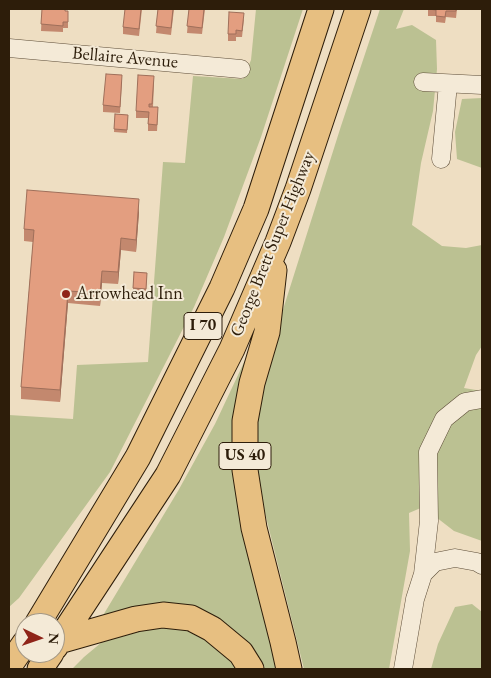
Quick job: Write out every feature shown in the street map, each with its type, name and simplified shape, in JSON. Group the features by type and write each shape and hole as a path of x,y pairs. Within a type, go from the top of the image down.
{"highway":[{"name":"George Brett Super Highway","path":"44,613 138,457 222,288 256,210 321,9"},
{"name":"George Brett Super Highway","path":"65,632 168,475 232,349 278,242 298,189 358,9"},
{"name":"US 40","path":"278,242 267,332 252,383 245,421 245,470 254,528 284,642 288,669"},
{"path":"65,644 136,619 163,615 191,618 212,629 234,647 251,669"}],"street":[{"name":"Bellaire Avenue","path":"9,48 241,69"},
{"path":"423,82 482,85"},
{"path":"441,159 448,84"},
{"path":"404,669 415,599 423,574 429,521 428,452 444,419 465,402 482,399"},
{"path":"423,574 435,562 455,558 477,562 482,565"}],"green space":[{"path":"256,9 303,9 261,137 224,237 194,307 110,472 19,598 9,607 9,415 73,419 77,365 148,362 163,162 185,163 193,76 243,79 251,60"},
{"path":"380,9 404,9 396,29 412,25 436,40 437,69 433,111 421,163 412,225 442,246 466,248 482,245 482,346 476,355 464,388 482,391 482,541 454,531 423,507 409,513 410,551 389,669 304,669 262,501 257,469 256,430 268,357"},
{"path":"482,98 482,168 457,159 455,132 462,99"},
{"path":"246,358 236,403 280,669 262,669 218,620 99,622 178,491 215,424"},
{"path":"472,604 482,612 482,669 431,669 438,644 455,607"},
{"path":"172,625 212,637 240,669 72,669 108,637"}],"building":[{"path":"42,9 65,9 65,11 68,11 68,22 63,22 63,26 41,24"},
{"path":"125,9 141,9 139,29 123,27"},
{"path":"158,9 173,9 171,28 156,26"},
{"path":"189,9 204,9 202,28 187,26"},
{"path":"428,9 456,9 456,11 446,11 445,17 436,16 436,10"},
{"path":"229,12 244,13 242,31 236,30 236,34 228,34"},
{"path":"106,74 122,75 120,107 103,105"},
{"path":"138,75 154,76 152,104 149,104 149,107 158,107 157,125 148,124 149,112 136,111"},
{"path":"115,114 128,115 127,130 114,129"},
{"name":"Arrowhead Inn","path":"27,190 139,199 136,240 121,238 118,272 102,271 100,293 68,291 60,390 21,387 34,230 24,229"},
{"path":"134,272 147,273 146,289 133,288"}],"place":[{"name":"Arrowhead Inn","path":"66,294"}]}
